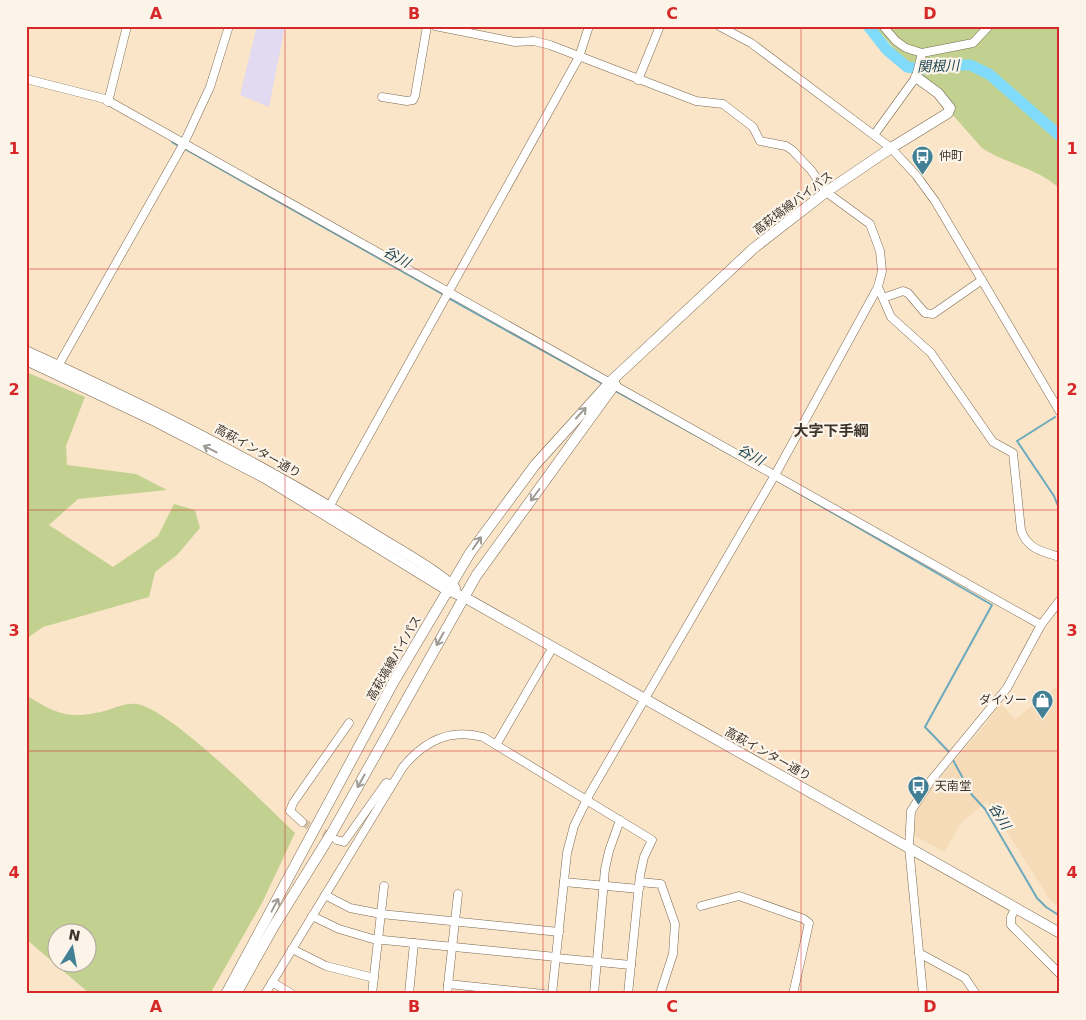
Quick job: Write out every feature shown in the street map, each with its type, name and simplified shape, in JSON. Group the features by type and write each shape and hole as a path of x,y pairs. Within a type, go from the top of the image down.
{"main road":[{"name":"高萩塙線バイパス","path":"226,994 341,777 449,587 485,531 534,465 629,367 726,273 826,192 950,111 948,105 938,93 917,74"},
{"name":"高萩インター通り","path":"26,351 209,438 464,597 1060,932"},
{"name":"高萩インター通り","path":"26,360 222,455 327,510"},
{"name":"高萩塙線バイパス","path":"236,994 274,926 333,831 464,597 496,547 596,413 612,384"}],"street":[{"path":"108,102 127,26"},
{"path":"58,366 184,143 210,87 229,26"},
{"path":"382,97 407,101 413,100 427,26"},
{"path":"435,26 515,42 534,41 550,45 696,102 722,104 753,126 760,141 786,146 798,155 826,192 870,224 880,251 882,271 878,287 775,475 587,800 570,839 552,994"},
{"path":"327,510 579,57 589,26"},
{"path":"638,80 660,26"},
{"path":"883,26 896,41 921,56 973,43 990,26"},
{"path":"722,27 751,43 891,148 927,188 1060,412"},
{"path":"874,135 917,74 921,56"},
{"path":"26,79 67,88 108,102 1041,625"},
{"path":"883,298 903,291 908,293 925,313 933,314 982,280"},
{"path":"878,287 891,317 931,353 993,442 1013,453 1023,536 1036,549 1060,557"},
{"path":"923,994 909,847 909,819 914,803 1015,676 1041,625 1060,600"},
{"path":"496,745 553,647"},
{"path":"302,822 290,811 292,803 349,723"},
{"path":"265,994 392,784 412,755 427,742 461,733 483,737 652,840 644,857 639,886 628,994"},
{"path":"337,840 344,842 386,783 392,784"},
{"path":"594,994 609,851 620,820"},
{"path":"564,882 639,886 661,884 675,921 673,954 660,994"},
{"path":"372,994 384,886"},
{"path":"447,994 458,894"},
{"path":"325,895 357,910 381,914 559,932"},
{"path":"701,906 739,896 804,919 809,923 793,994"},
{"path":"1016,907 1011,917 1011,924 1060,974"},
{"path":"312,916 339,930 378,939 631,965"},
{"path":"409,994 414,943"},
{"path":"292,949 326,966 374,978"},
{"path":"919,953 965,978 976,994"},
{"path":"272,982 292,994"},
{"path":"448,984 544,994"}],"shaded area":[{"path":"257,26 285,26 269,107 240,95"},
{"path":"1060,684 1060,907 1050,900 987,801 962,822 944,852 913,835 913,828 916,812 923,798 984,726 1000,703 1015,719"}],"green space":[{"path":"874,26 1060,26 1060,189 1042,176 982,148"},
{"path":"26,372 85,397 66,446 67,465 136,474 167,490 78,499 49,525 113,567 158,536 174,504 195,510 200,528 177,555 155,572 149,597 43,627 26,639"},
{"path":"26,695 47,707 65,714 84,715 133,704 152,710 172,722 218,760 295,833 262,903 210,994 90,994 64,972 98,972 98,922 48,922 48,958 26,939"}],"waterway":[{"name":"関根川","path":"868,26 887,50 907,67 920,69 949,65 970,65 989,74 1060,136"},
{"name":"谷川","path":"172,142 180,147"},
{"name":"谷川","path":"185,149 444,295"},
{"name":"谷川","path":"448,298 603,384"},
{"name":"谷川","path":"614,390 737,458"},
{"path":"1055,417 1017,441 1054,496 1060,511"},
{"name":"谷川","path":"776,480 992,605 925,727 950,753"},
{"name":"谷川","path":"953,760 972,795 985,809 1037,898 1046,907 1060,916"}],"tunnel":[{"path":"302,822 334,838"}],"place":[{"name":"仲町","path":"923,175"},
{"name":"ダイソー","path":"1043,719"},
{"name":"天南堂","path":"919,805"}],"district":[{"name":"大字下手綱","path":"831,431"}]}
